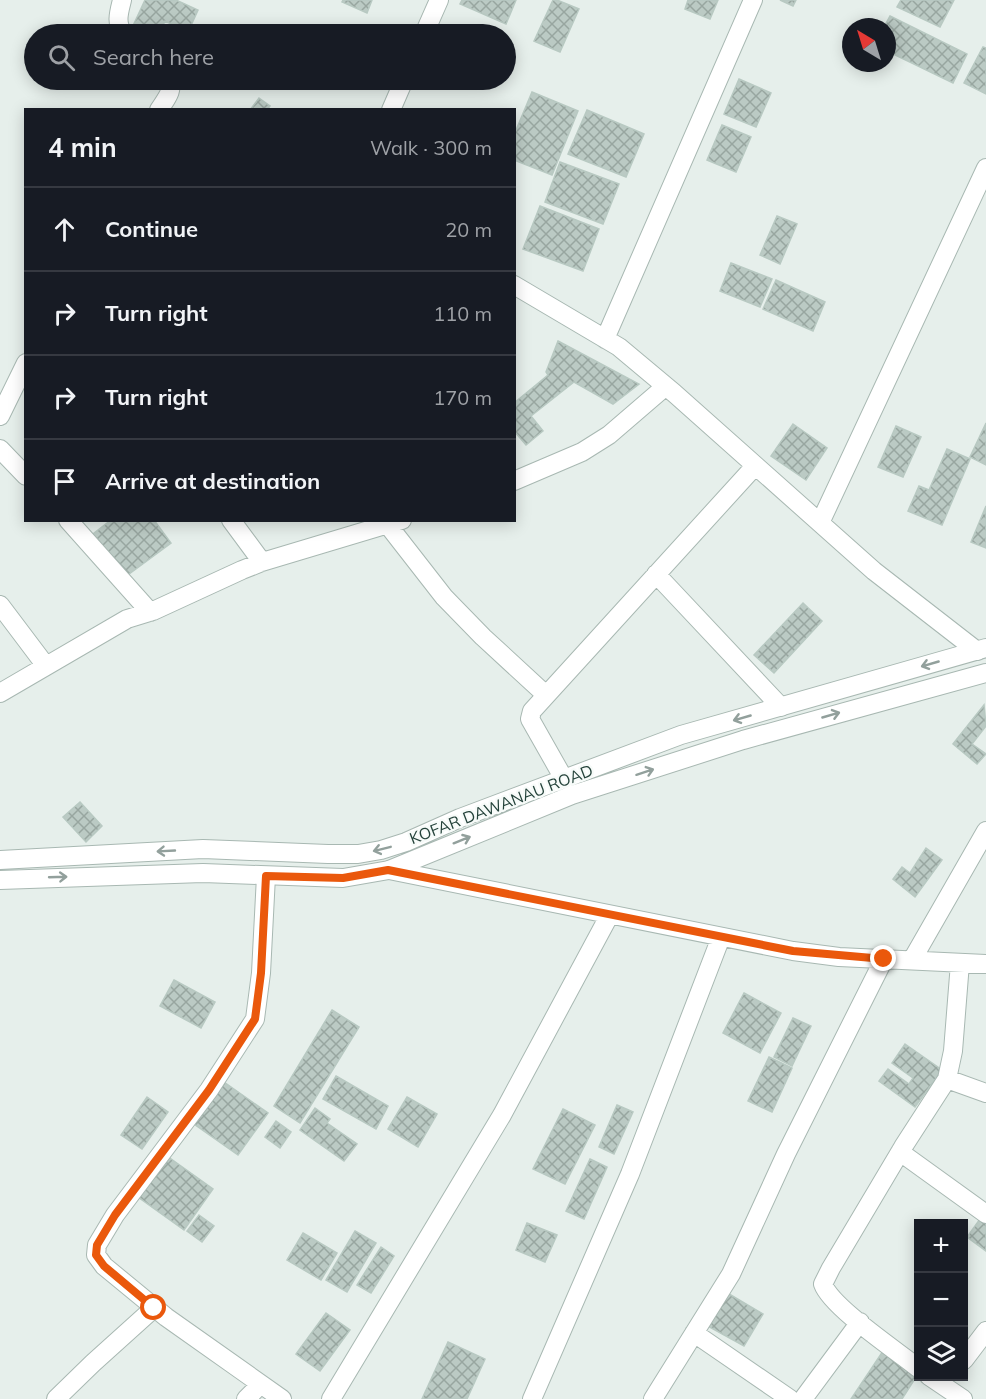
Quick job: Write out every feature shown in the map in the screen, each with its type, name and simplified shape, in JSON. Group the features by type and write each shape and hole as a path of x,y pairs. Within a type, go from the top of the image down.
{"street":[{"path":"119,24 122,0"},
{"path":"428,24 439,0"},
{"path":"606,339 753,0"},
{"path":"160,108 170,90"},
{"path":"392,108 400,90"},
{"path":"820,523 986,168"},
{"path":"516,286 618,347 874,571 981,649"},
{"path":"0,416 24,367"},
{"path":"516,480 582,452 609,435 666,387"},
{"path":"0,449 24,474"},
{"path":"564,779 530,719 532,711 755,466"},
{"path":"69,522 150,612"},
{"path":"233,522 262,562"},
{"path":"0,693 128,619 150,612 262,562 392,522 444,597 483,637 546,695"},
{"path":"656,574 781,707"},
{"path":"0,605 46,666"},
{"name":"KOFAR DAWANAU ROAD","path":"0,860 203,849 328,854 358,854 381,850 681,735 981,649"},
{"name":"KOFAR DAWANAU ROAD","path":"388,870 572,795 743,740 986,673"},
{"path":"912,960 986,831"},
{"path":"203,849 203,873"},
{"path":"0,880 203,873 343,878 388,870 793,951 884,959 986,964"},
{"path":"266,876 261,973 255,1019 209,1090 115,1215 97,1245 96,1255 104,1266 154,1308 282,1399"},
{"path":"331,1399 502,1115 609,915"},
{"path":"532,1399 630,1174 721,937"},
{"path":"653,1399 731,1274 786,1154 884,959"},
{"path":"914,1365 832,1298 826,1292 824,1284 831,1268 900,1152 947,1079 953,1051 960,963"},
{"path":"947,1079 986,1093"},
{"path":"900,1152 986,1214"},
{"path":"56,1399 154,1308"},
{"path":"803,1399 860,1322"},
{"path":"968,1354 986,1331"},
{"path":"694,1333 790,1399"},
{"path":"246,1399 261,1384"},
{"path":"939,1385 963,1399"}],"building":[{"path":"145,0 176,0 198,10 192,24 171,24 165,21 164,24 134,24"},
{"path":"343,0 372,0 367,13 342,2"},
{"path":"462,0 516,0 506,24 460,4"},
{"path":"553,0 579,9 560,52 534,41"},
{"path":"688,0 718,0 710,19 685,9"},
{"path":"780,0 796,0 793,6"},
{"path":"901,0 954,0 940,27 897,7"},
{"path":"896,19 967,54 953,83 896,55"},
{"path":"983,47 986,48 986,94 964,83"},
{"path":"739,79 771,93 756,127 724,114"},
{"path":"532,92 578,111 552,175 516,161 516,130"},
{"path":"259,98 270,106 268,108 252,108"},
{"path":"587,110 644,134 626,177 568,154"},
{"path":"722,125 751,137 736,172 707,160"},
{"path":"560,162 619,184 603,224 545,202"},
{"path":"540,206 599,229 583,271 523,249"},
{"path":"777,216 797,224 780,264 760,255"},
{"path":"731,263 772,279 760,307 720,291"},
{"path":"776,280 825,302 813,331 763,309"},
{"path":"558,341 639,384 613,404 574,382 531,416 543,431 526,445 516,433 516,401 548,375 546,372"},
{"path":"986,423 986,465 970,457"},
{"path":"793,424 827,448 806,480 771,456"},
{"path":"896,426 921,437 903,477 878,467"},
{"path":"947,449 970,459 942,525 908,511 919,486 929,490"},
{"path":"986,506 986,548 971,542"},
{"path":"108,522 155,522 171,543 125,577 93,534"},
{"path":"803,603 822,621 774,673 754,655"},
{"path":"984,705 986,726 972,744 986,754 977,764 953,744"},
{"path":"80,802 102,826 86,842 63,817"},
{"path":"926,848 942,860 915,897 893,879 902,867 910,873"},
{"path":"174,980 215,1002 201,1028 160,1006"},
{"path":"744,993 781,1013 760,1053 723,1033"},
{"path":"332,1010 359,1027 300,1123 274,1106"},
{"path":"793,1018 811,1026 792,1066 774,1057"},
{"path":"905,1044 942,1070 915,1107 879,1081 888,1069 909,1084 913,1078 892,1063"},
{"path":"769,1057 792,1068 772,1112 748,1101"},
{"path":"336,1076 388,1106 376,1129 323,1099"},
{"path":"224,1082 268,1113 238,1155 194,1124"},
{"path":"147,1097 168,1112 142,1149 121,1135"},
{"path":"407,1097 437,1114 418,1147 388,1129"},
{"path":"617,1105 633,1112 614,1154 599,1147"},
{"path":"315,1108 330,1119 327,1123 357,1144 344,1161 300,1130"},
{"path":"563,1109 595,1125 565,1184 533,1169"},
{"path":"276,1121 291,1132 280,1148 265,1137"},
{"path":"167,1156 213,1189 184,1230 138,1197"},
{"path":"590,1159 607,1167 584,1219 566,1211"},
{"path":"199,1215 214,1226 202,1242 187,1231"},
{"path":"980,1219 986,1223 986,1251 968,1238"},
{"path":"527,1223 557,1235 545,1262 516,1250"},
{"path":"355,1231 376,1243 347,1292 326,1280"},
{"path":"303,1233 337,1253 321,1280 287,1260"},
{"path":"381,1247 394,1256 371,1293 357,1285"},
{"path":"724,1291 763,1314 744,1346 704,1324"},
{"path":"326,1313 350,1330 320,1371 296,1354"},
{"path":"448,1342 485,1359 467,1399 422,1399"},
{"path":"883,1351 914,1371 914,1380 902,1399 851,1399"}],"route":[{"path":"154,1308 104,1266 96,1255 97,1245 115,1215 209,1090 255,1019 261,973 266,876 343,878 388,870 793,951 839,957 884,959"}]}
